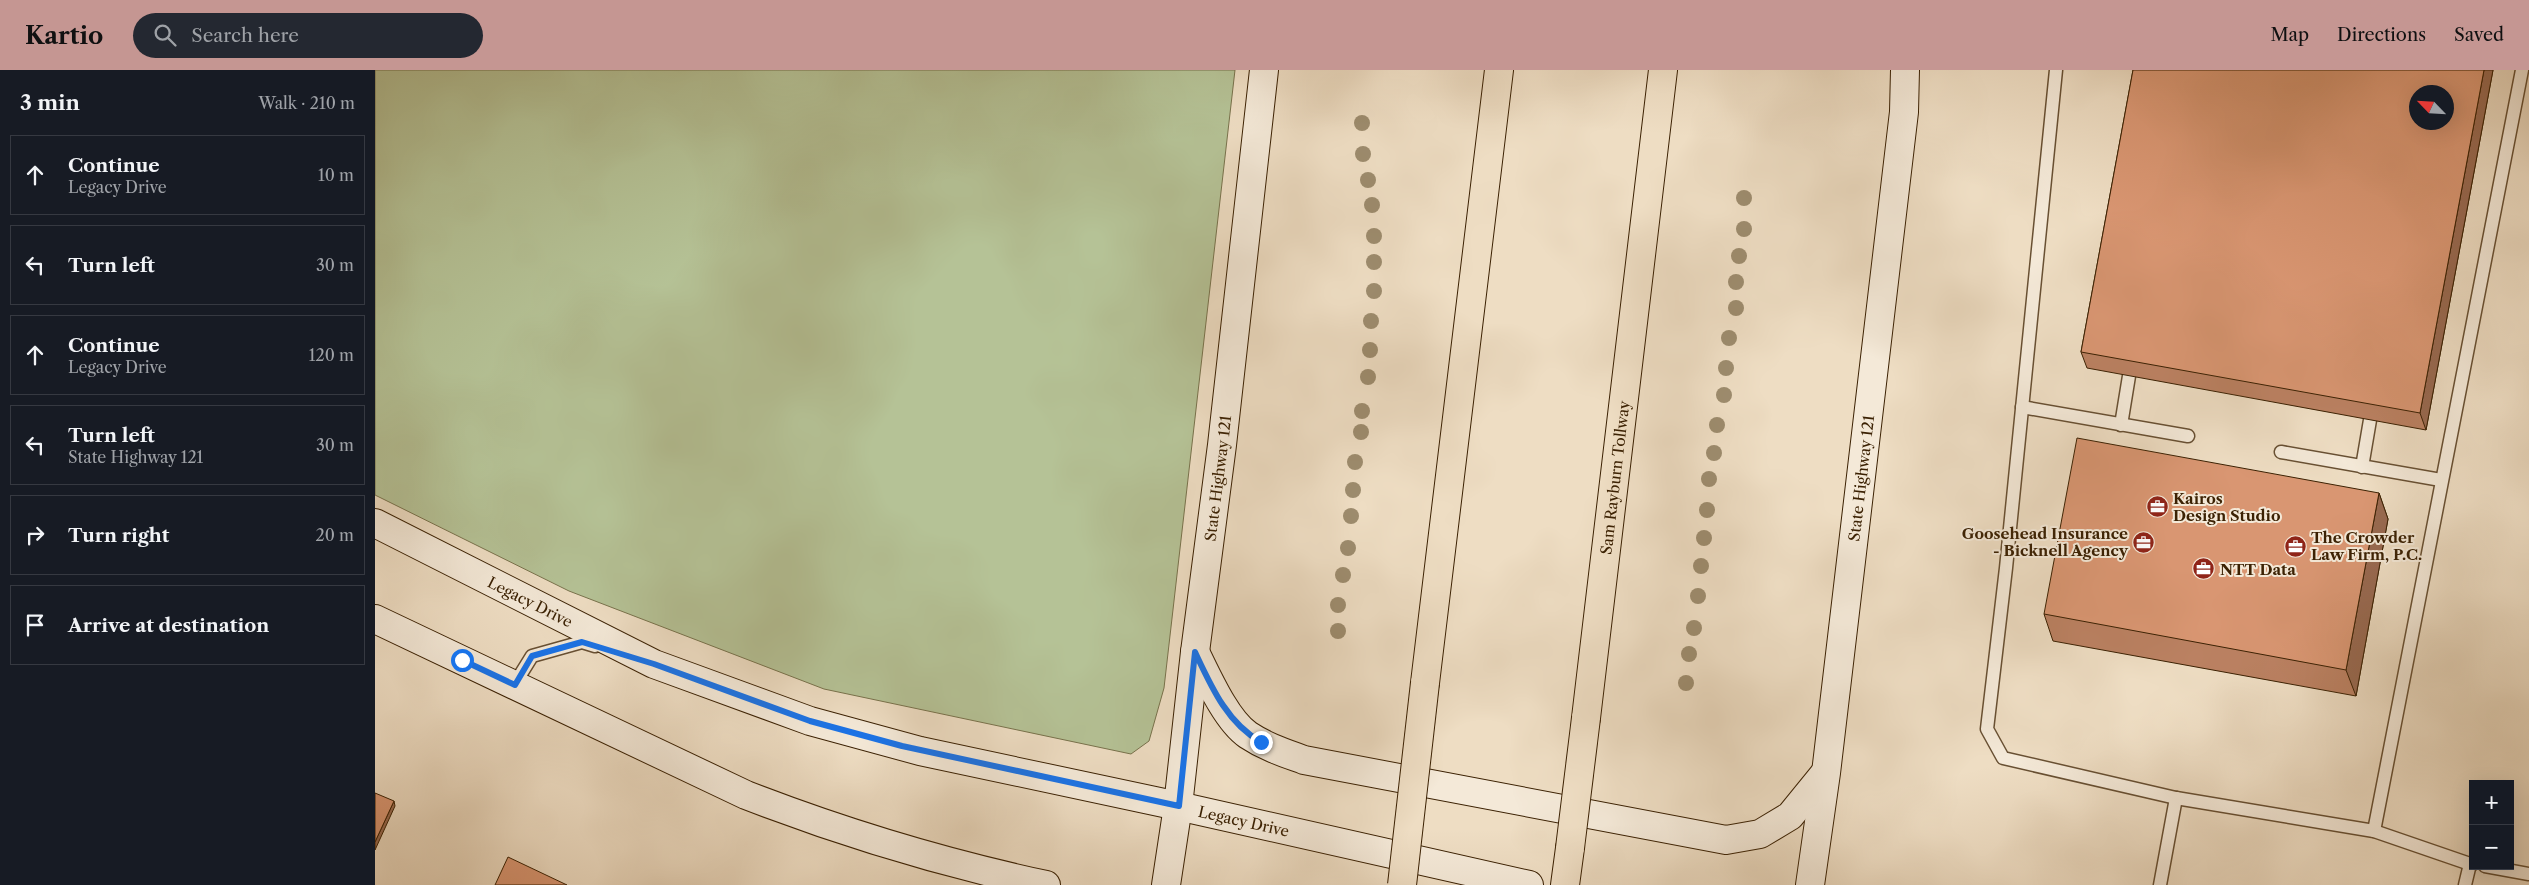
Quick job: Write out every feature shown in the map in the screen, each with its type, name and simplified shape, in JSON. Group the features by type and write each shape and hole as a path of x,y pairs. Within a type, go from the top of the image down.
{"highway":[{"path":"1402,885 1499,70"},
{"name":"Sam Rayburn Tollway","path":"1565,885 1663,70"},
{"path":"1656,133 1672,70"}],"main road":[{"name":"State Highway 121","path":"1166,885 1179,806 1195,652 1222,445 1264,70"},
{"name":"State Highway 121","path":"1810,885 1826,773 1904,112 1905,70"},
{"name":"Legacy Drive","path":"375,523 654,664 810,721 920,751 1179,806 1529,885"},
{"path":"375,619 746,795 791,813 950,862 1046,885"},
{"path":"1195,652 1217,698 1246,734 1275,750 1305,760 1726,840 1760,834 1790,816 1826,773"}],"lane":[{"path":"2055,70 2022,407 1987,729 2003,758 2176,798 2374,831 2469,863"},
{"path":"2374,831 2522,70"},
{"path":"2121,425 2129,376"},
{"path":"2022,407 2188,436"},
{"path":"2362,466 2371,420"},
{"path":"2281,452 2441,480"},
{"path":"515,685 532,656 582,642 654,664"},
{"path":"2160,885 2176,798"},
{"path":"2465,885 2469,870"},
{"path":"2507,870 2529,874"}],"green space":[{"path":"375,70 1235,70 1164,688 1149,741 1131,754 824,689 569,591 375,495"}],"building":[{"path":"2133,70 2484,70 2420,413 2081,352"},
{"path":"2077,438 2379,493 2346,670 2044,614"},
{"path":"375,793 394,801 375,842"},
{"path":"508,857 567,885 495,885"}],"place":[{"name":"Kairos Design Studio","path":"2157,507"},
{"name":"Goosehead Insurance - Bicknell Agency","path":"2144,542"},
{"name":"The Crowder Law Firm, P.C.","path":"2295,546"},
{"name":"NTT Data","path":"2204,569"}],"route":[{"path":"462,660 515,685 532,656 582,642 654,664 810,721 920,751 1179,806 1195,652 1217,698 1246,734 1261,742"}]}
